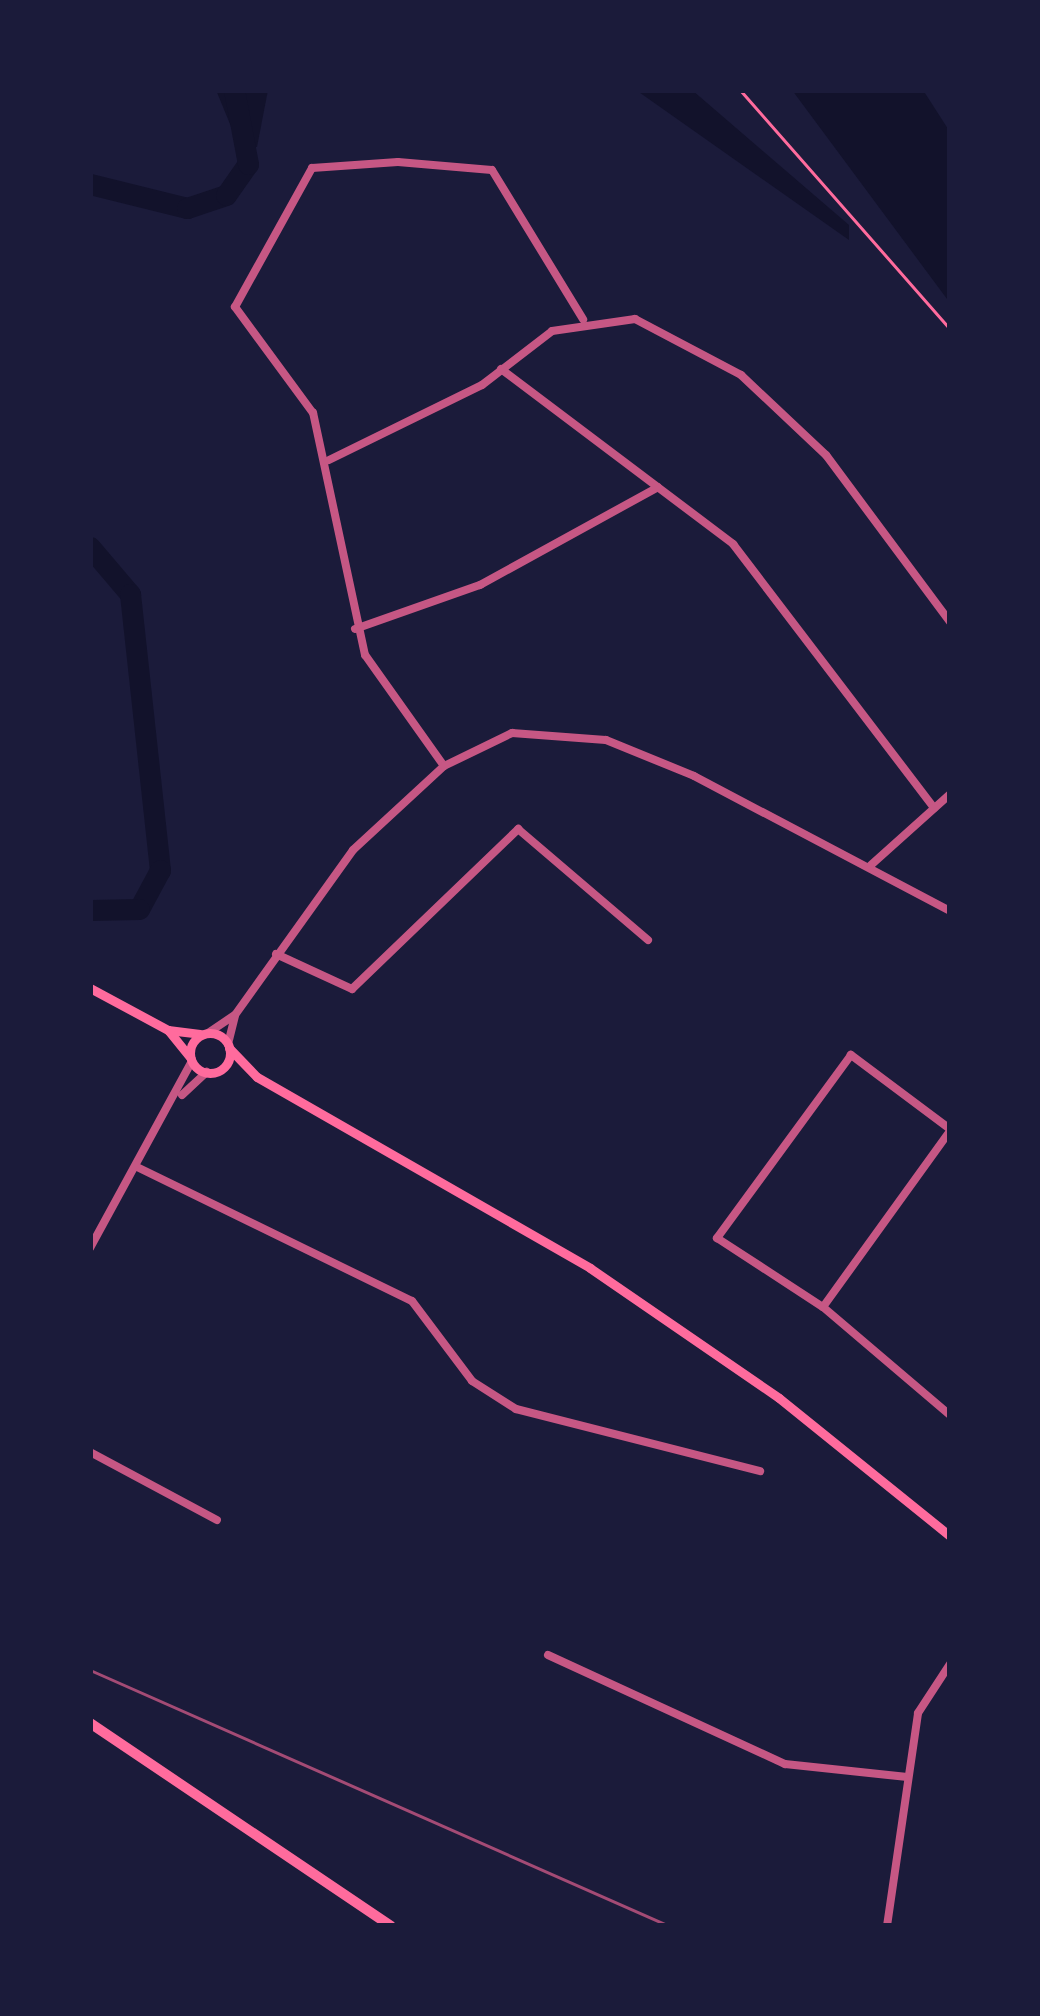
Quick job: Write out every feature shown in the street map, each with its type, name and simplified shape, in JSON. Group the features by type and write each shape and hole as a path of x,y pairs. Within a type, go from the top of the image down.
{"main road":[{"path":"90,988 168,1030 205,1034 228,1046 257,1077 590,1268 779,1398 950,1536"},
{"path":"168,1030 191,1059 213,1071 257,1077"},
{"path":"191,1059 205,1034"},
{"path":"213,1071 228,1046"},
{"path":"90,1723 258,1831 391,1926"}],"street":[{"path":"444,766 380,686 356,629 329,460 300,389 234,311 312,168 398,162 492,170 583,319"},
{"path":"329,460 501,369 583,319 634,319 742,375 848,477 950,622"},
{"path":"501,369 658,487 763,578 934,808"},
{"path":"356,629 480,585 658,487"},
{"path":"228,1046 235,1015 353,850 444,766 512,733 606,740 871,865 950,910"},
{"path":"871,865 950,794"},
{"path":"276,954 352,988 518,829 648,940"},
{"path":"205,1034 235,1015"},
{"path":"823,1307 950,1130 851,1055 717,1238 823,1307 950,1415"},
{"path":"90,1248 180,1095 191,1059"},
{"path":"180,1095 213,1071"},
{"path":"137,1167 412,1301 472,1381 516,1409 760,1471"},
{"path":"90,1452 217,1520"},
{"path":"548,1655 785,1764 862,1781 907,1777"},
{"path":"887,1926 918,1713 950,1664"}],"path":[{"path":"740,90 950,329"}],"shaded area":[{"path":"216,90 268,90 257,147 239,146"},
{"path":"636,90 692,90 849,225 849,240"},
{"path":"792,90 923,90 950,132 950,303"}],"waterway":[{"path":"90,184 187,208 226,195 248,164 234,90"},
{"path":"90,547 130,594 160,870 139,909 90,910"}],"railway":[{"path":"90,1670 669,1926"}]}
